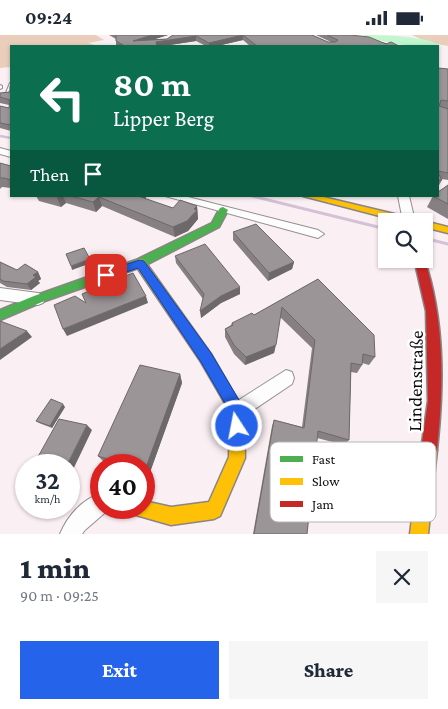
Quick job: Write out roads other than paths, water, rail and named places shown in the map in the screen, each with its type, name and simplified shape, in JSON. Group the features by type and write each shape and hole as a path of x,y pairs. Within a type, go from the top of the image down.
{"street":[{"path":"174,197 318,235"},
{"path":"311,197 378,213"},
{"path":"402,197 407,213"},
{"path":"0,315 38,299 140,263 216,225 223,210"},
{"path":"433,226 448,230"},
{"path":"140,263 206,358 237,411 237,458 214,510 170,516 155,512"},
{"name":"Lindenstraße","path":"421,268 432,311 435,401 430,442"},
{"path":"0,294 38,299"},
{"path":"237,411 286,378"},
{"path":"71,534 77,522 90,512"}],"waterway":[{"path":"369,35 427,45"}],"railway":[{"path":"0,136 10,138"},
{"path":"256,197 378,227"},
{"path":"433,240 448,244"}]}
